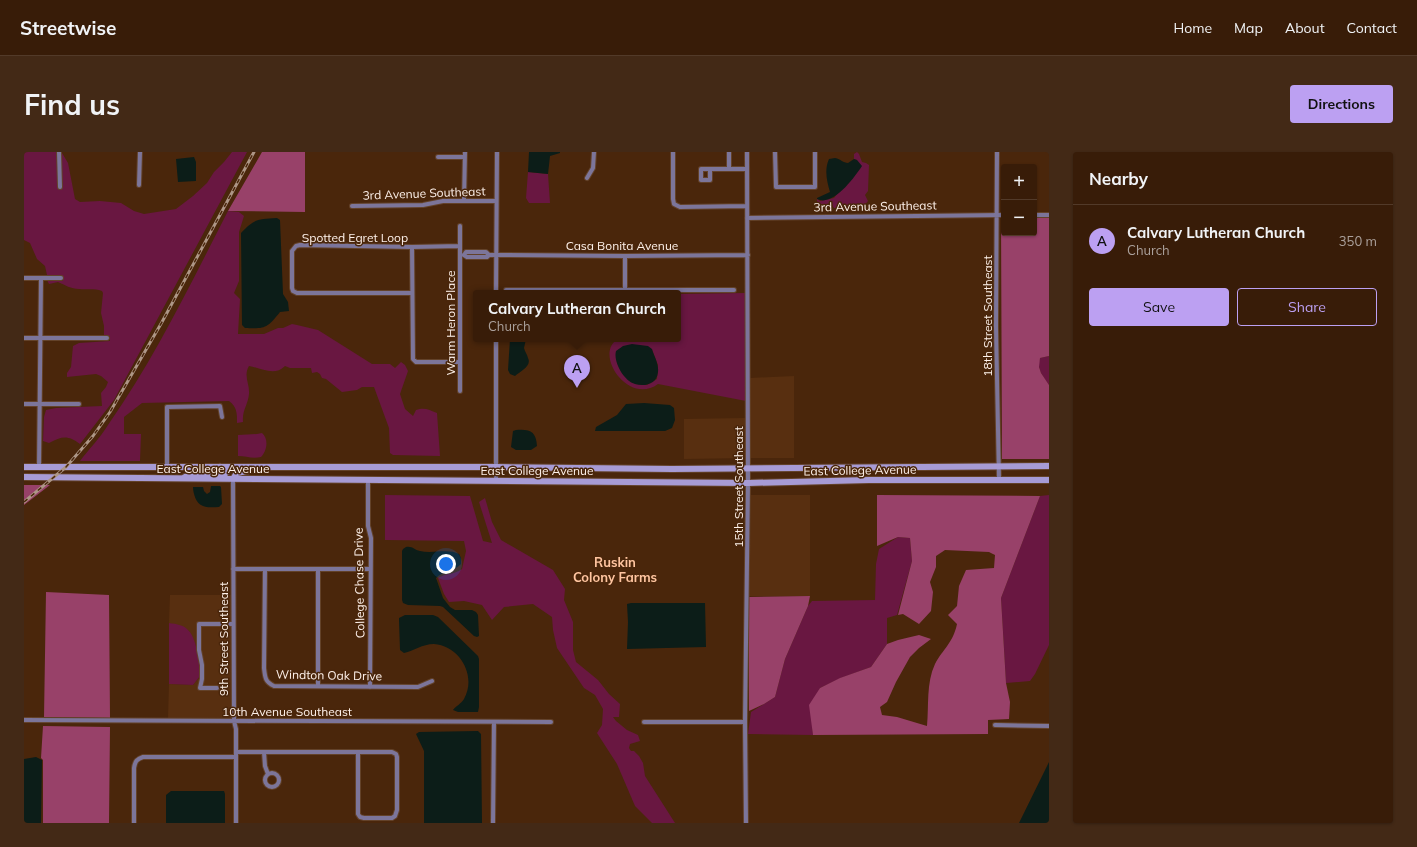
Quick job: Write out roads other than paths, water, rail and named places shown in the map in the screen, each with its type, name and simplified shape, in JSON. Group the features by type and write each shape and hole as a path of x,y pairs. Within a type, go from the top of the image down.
{"main road":[{"name":"East College Avenue","path":"24,468 496,467 748,469 1049,466"},
{"path":"220,467 233,479 237,472 243,470 269,471 286,467"},
{"path":"181,478 192,474 226,473"},
{"name":"East College Avenue","path":"24,477 748,483 869,480 1049,480"}],"street":[{"path":"59,152 60,187"},
{"path":"140,152 140,185"},
{"path":"496,152 496,290"},
{"path":"587,178 594,168 594,152"},
{"path":"673,152 674,204 680,206 747,206"},
{"path":"729,152 729,169"},
{"name":"15th Street Southeast","path":"746,823 745,722 748,483 747,152"},
{"path":"775,152 776,187 815,187 815,152"},
{"name":"18th Street Southeast","path":"997,152 996,327 999,480"},
{"path":"438,157 465,154 464,201"},
{"path":"710,169 710,180 701,180 701,169 710,169 747,169"},
{"name":"3rd Avenue Southeast","path":"352,206 423,205 443,201 496,200"},
{"name":"3rd Avenue Southeast","path":"747,218 1001,215"},
{"path":"1037,215 1049,215"},
{"name":"Warm Heron Place","path":"460,226 460,246 462,255 460,391"},
{"name":"Spotted Egret Loop","path":"412,294 297,294 292,288 293,249 300,245 412,247 460,246"},
{"path":"412,247 413,359 420,362 460,362"},
{"name":"Casa Bonita Avenue","path":"462,255 466,252 486,252 489,255 748,255"},
{"path":"625,256 625,290"},
{"path":"24,278 61,278"},
{"path":"40,468 39,404 41,278"},
{"path":"506,290 734,290"},
{"path":"24,338 108,338"},
{"path":"496,342 496,481"},
{"path":"24,404 79,404"},
{"path":"167,468 167,407 220,406 222,417"},
{"name":"9th Street Southeast","path":"233,479 233,624 234,721 236,729 236,823"},
{"name":"College Chase Drive","path":"368,480 368,526 371,538 370,687"},
{"path":"233,569 370,569"},
{"name":"Windton Oak Drive","path":"265,569 264,668 266,680 269,684 274,686 418,686 432,680"},
{"path":"318,569 318,686"},
{"path":"217,688 200,688 202,679 202,665 198,650 199,624 233,624"},
{"name":"10th Avenue Southeast","path":"24,720 551,722"},
{"path":"493,823 494,722"},
{"path":"644,722 745,722"},
{"path":"995,725 1049,726"},
{"path":"236,752 264,752 358,752 392,752 396,754 397,757 397,810 395,816 392,818 364,818 360,817 358,814 358,752"},
{"path":"264,752 265,766 268,774"},
{"path":"134,823 134,768 135,762 138,759 143,757 236,757"}],"water":[{"path":"529,152 560,153 550,156 548,174 528,172"},
{"path":"194,157 196,162 196,181 178,182 176,159"},
{"path":"835,158 848,163 854,159 857,160 862,166 848,184 836,195 830,199 817,199 830,192 826,172 827,163 829,159"},
{"path":"277,218 280,220 283,294 288,302 289,311 280,312 269,324 262,328 245,328 242,325 241,233 253,222"},
{"path":"510,342 525,342 524,348 529,361 527,366 515,376 510,374 508,370"},
{"path":"632,344 648,346 652,349 657,363 658,372 653,382 650,384 635,384 627,379 620,370 616,360 616,351 623,346"},
{"path":"644,403 670,405 674,408 675,420 672,428 665,431 595,431 596,427 617,415 626,404"},
{"path":"525,430 534,434 537,446 531,450 516,450 511,447 513,431"},
{"path":"211,486 221,487 222,504 219,507 203,506 198,503 195,498 193,487 203,487 207,494 210,492"},
{"path":"406,547 425,552 450,551 459,554 461,564 455,569 441,574 436,578 443,598 450,607 455,610 472,610 476,612 478,615 479,636 474,636 443,607 408,605 403,603 402,551"},
{"path":"705,603 706,647 627,649 627,604"},
{"path":"405,615 433,615 438,617 478,656 478,712 458,712 453,710 464,699 468,690 468,681 464,664 451,650 434,644 426,645 404,653 400,650 399,618"},
{"path":"478,731 481,734 482,823 424,823 424,751 416,734 419,732"},
{"path":"36,757 42,760 41,823 24,823 24,759"},
{"path":"1049,762 1049,823 1019,823"},
{"path":"171,791 224,791 225,823 166,823 166,795"}],"railway":[{"path":"24,502 66,467 93,436 110,412 162,322 254,152"}],"place":[{"name":"Calvary Lutheran Church","path":"577,388"}],"district":[{"name":"Ruskin Colony Farms","path":"615,570"}]}
